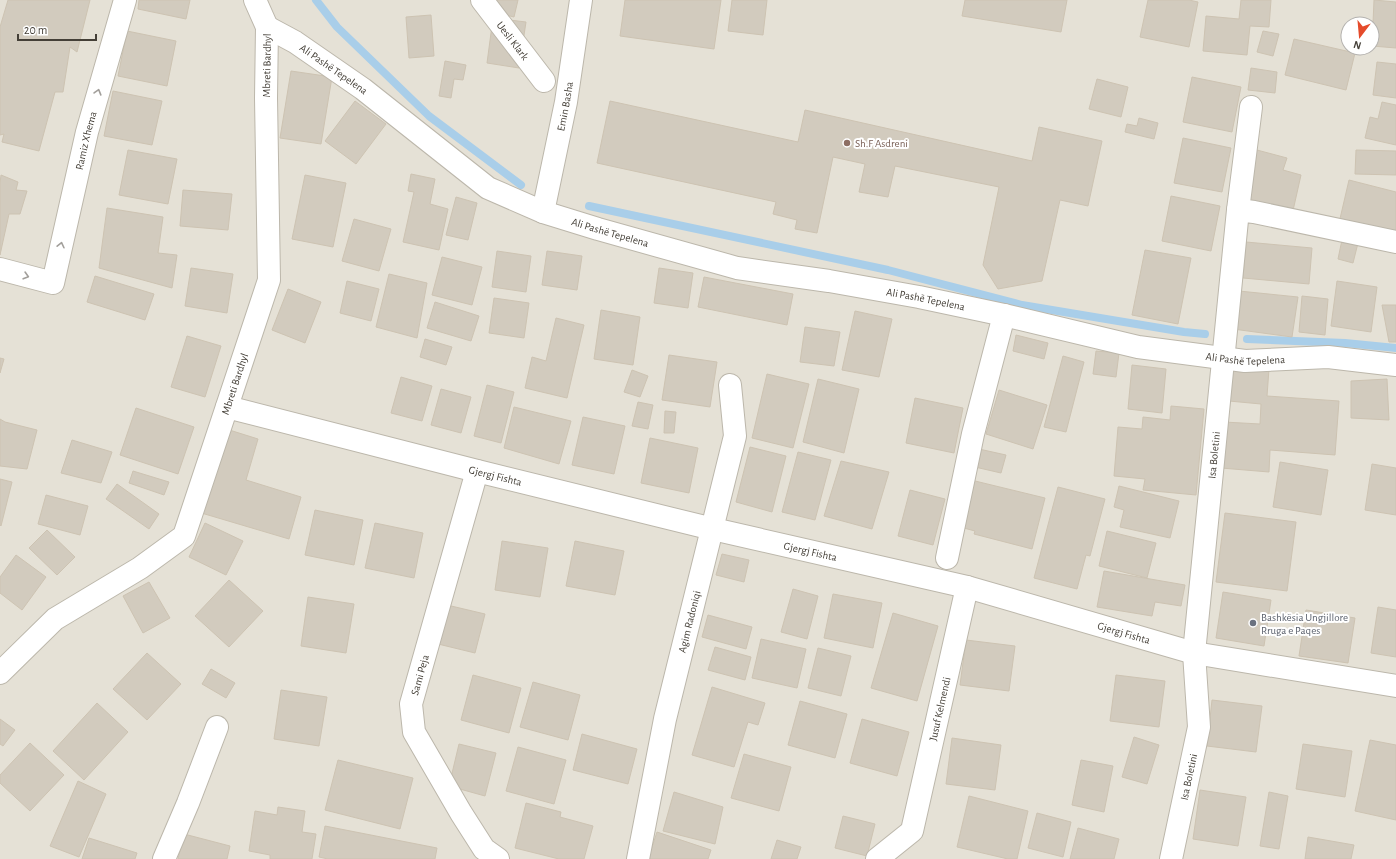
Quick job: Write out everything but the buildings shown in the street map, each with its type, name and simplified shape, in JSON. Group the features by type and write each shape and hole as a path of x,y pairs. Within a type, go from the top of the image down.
{"street":[{"name":"Ramiz Xhema","path":"0,269 53,283 87,132 125,0"},
{"name":"Mbreti Bardhyl","path":"0,673 55,619 140,568 184,536 269,280 266,98 267,27 255,0"},
{"name":"Uesli Klark","path":"482,0 544,81"},
{"name":"Emin Basha","path":"543,212 566,102 581,0"},
{"name":"Ali Pashë Tepelena","path":"267,27 295,42 363,89 488,188 543,212 598,229 737,268 844,283 919,297 1004,315 1138,347 1224,357 1245,361 1328,357 1396,365"},
{"name":"Isa Boletini","path":"1171,859 1199,727 1194,653 1238,210 1251,107"},
{"path":"1238,210 1254,212 1396,242"},
{"path":"947,558 973,434 1004,315"},
{"name":"Agim Radoniqi","path":"638,859 665,719 713,528 734,436 730,385"},
{"name":"Gjergj Fishta","path":"227,407 477,471 967,587 1194,653 1396,686"},
{"name":"Sami Peja","path":"477,471 412,704 414,732 461,813 484,849 498,859"},
{"name":"Jusuf Kelmendi","path":"877,859 912,831 967,587"},
{"path":"164,859 188,803 217,727"}],"shaded area":[{"path":"0,0 1396,0 1396,859 0,859"}],"waterway":[{"path":"316,0 337,27 429,116 521,185"},
{"path":"589,206 888,270 1022,305 1184,332 1205,334"},
{"path":"1247,339 1345,343 1396,348"}],"place":[{"name":"Sh.F Asdreni","path":"847,143"},
{"name":"Bashkësia Ungjillore Rruga e Paqes","path":"1253,623"}]}
